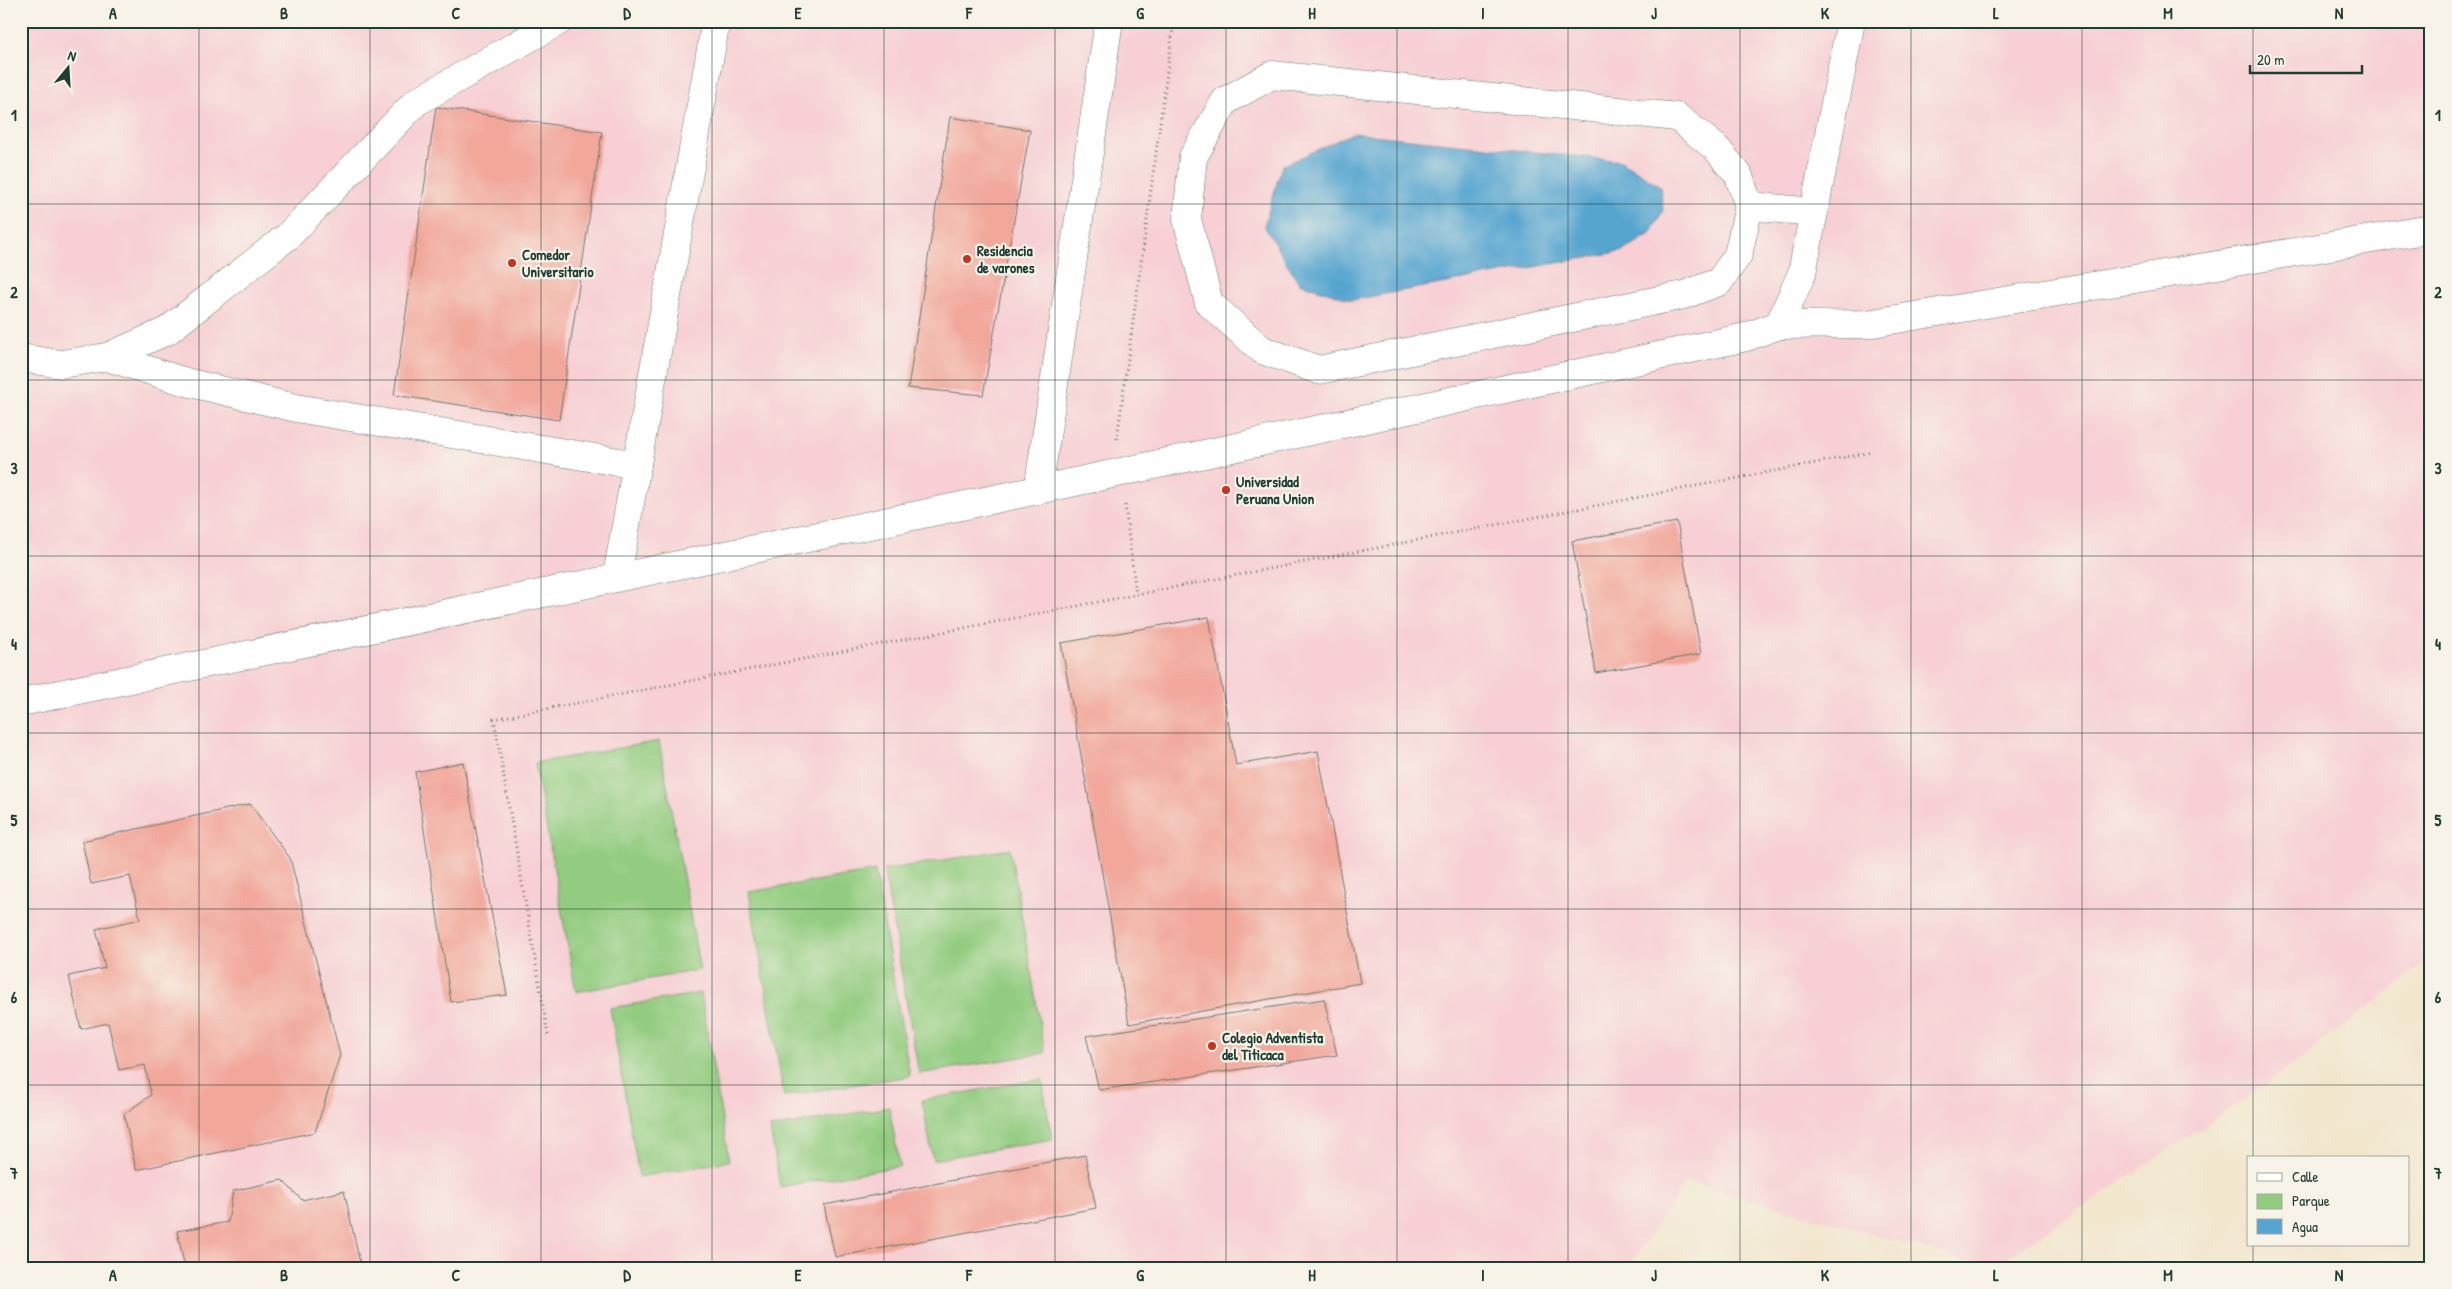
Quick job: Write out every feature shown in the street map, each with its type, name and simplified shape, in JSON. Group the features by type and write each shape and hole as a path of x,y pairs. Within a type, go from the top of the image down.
{"street":[{"path":"21,358 61,364 107,357 167,331 288,236 416,102 559,21"},
{"path":"617,576 716,21"},
{"path":"1038,490 1109,21"},
{"path":"1779,325 1802,274 1851,21"},
{"path":"1272,75 1677,117 1716,148 1738,174 1749,206 1738,255 1719,282 1684,295 1319,370 1262,350 1209,303 1187,219 1194,157 1224,101 1272,75"},
{"path":"1749,206 1814,212"},
{"path":"21,702 617,576 1038,490 1746,337 1779,325 1867,324 2431,229"},
{"path":"107,357 186,382 296,408 637,465"}],"path":[{"path":"1136,594 1117,438 1174,21"},
{"path":"548,1035 494,719 1872,452"}],"shaded area":[{"name":"Universidad Peruana Union","path":"21,21 2431,21 2431,959 2267,1084 1992,1268 1687,1181 1628,1268 21,1268"}],"green space":[{"path":"659,741 700,970 576,992 535,763"},
{"path":"1010,849 1045,1053 919,1074 884,870"},
{"path":"875,871 910,1076 784,1096 749,892"},
{"path":"701,993 729,1161 639,1177 610,1008"},
{"path":"1042,1079 1052,1139 933,1160 922,1100"},
{"path":"889,1107 900,1166 780,1187 770,1128"}],"water":[{"path":"1353,133 1621,161 1660,186 1663,210 1650,234 1623,251 1352,300 1299,283 1264,226 1282,166"}],"building":[{"path":"436,107 602,132 559,420 394,395"},
{"name":"Residencia de varones","path":"950,117 1030,130 983,395 908,388"},
{"path":"1677,522 1701,654 1596,673 1572,541"},
{"path":"1209,617 1236,765 1318,751 1360,983 1129,1024 1061,643"},
{"path":"463,762 507,995 451,1002 415,772"},
{"path":"250,804 290,858 340,1055 315,1132 136,1170 124,1114 151,1095 145,1065 119,1070 108,1023 81,1029 69,976 105,968 96,929 140,919 130,876 91,884 82,841"},
{"name":"Colegio Adventista del Titicaca","path":"1324,999 1337,1055 1099,1090 1086,1036"},
{"path":"1085,1155 1096,1208 835,1257 824,1205"},
{"path":"282,1180 302,1200 344,1191 361,1268 185,1268 177,1231 228,1222 233,1191"}],"place":[{"name":"Residencia de varones","path":"967,259"},
{"name":"Comedor Universitario","path":"512,263"},
{"name":"Universidad Peruana Union","path":"1226,490"},
{"name":"Colegio Adventista del Titicaca","path":"1212,1046"}]}
